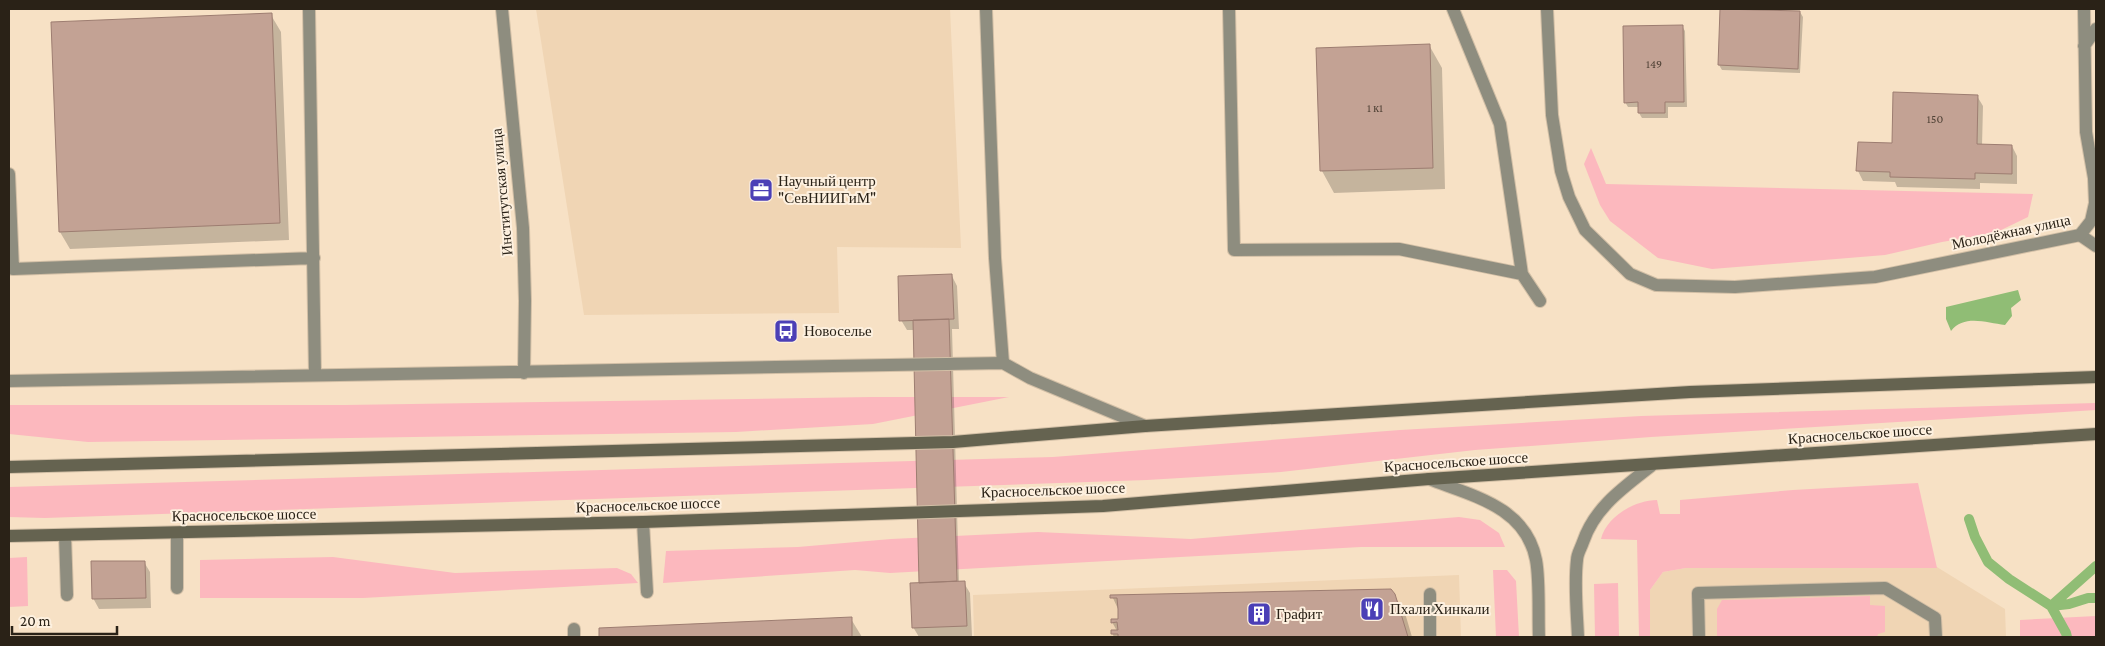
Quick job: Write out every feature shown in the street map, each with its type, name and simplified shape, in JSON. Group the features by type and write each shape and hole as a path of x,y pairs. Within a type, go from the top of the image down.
{"main road":[{"path":"9,467 953,442 1145,426 1690,392 2096,377"},
{"name":"Красносельское шоссе","path":"9,536 643,522 1103,506 1429,479 1651,466 2096,434"}],"street":[{"path":"309,9 314,258 314,375"},
{"name":"Институтская улица","path":"502,9 524,228 524,373"},
{"path":"986,9 992,200 1003,363"},
{"path":"1228,9 1234,250 1399,249 1522,274"},
{"path":"1453,9 1500,124 1522,274 1540,301"},
{"name":"Молодёжная улица","path":"1547,9 1552,115 1561,171 1569,197 1585,230 1630,274 1656,285 1735,287 1875,277 2080,236 2091,222 2095,203 2094,178 2086,132 2084,9"},
{"path":"2084,46 2096,29"},
{"path":"9,174 13,268 314,258"},
{"path":"2080,236 2096,246"},
{"path":"9,381 1003,363 1030,378 1145,426"},
{"path":"1578,637 1577,559 1586,532 1595,516 1621,489 1651,466"},
{"path":"1429,479 1491,503 1510,515 1524,529 1536,560 1539,637"},
{"path":"643,522 647,592"},
{"path":"177,532 177,588"},
{"path":"65,535 67,595"},
{"path":"1699,637 1698,593 1885,588 1936,618 1936,637"},
{"path":"1430,594 1430,637"}],"shaded area":[{"name":"Научный центр \"СевНИИГиМ\"","path":"536,9 950,9 961,248 837,247 839,313 584,315"},
{"path":"1591,148 1606,184 2033,194 2028,217 1995,233 1942,242 1885,255 1712,269 1658,258 1610,221 1600,205 1584,164"},
{"path":"2018,290 2021,300 2011,308 2012,316 2005,325 1969,321 1956,326 1951,331 1946,319 1946,307"},
{"path":"871,397 1009,397 873,424 736,432 88,442 9,434 9,405 345,405"},
{"path":"2096,403 2096,410 1651,437 1475,450 1281,472 1147,480 45,518 9,517 9,487 1053,457 1400,430 1641,416"},
{"path":"1918,483 1937,568 1686,568 1663,572 1650,590 1650,637 1639,637 1637,540 1601,539 1604,531 1615,517 1631,507 1648,501 1657,500 1660,514 1680,514 1680,500 1793,490"},
{"path":"1459,517 1480,520 1499,533 1505,547 1361,547 890,573 855,570 663,583 666,551 798,547 891,539 1038,532 1191,539"},
{"path":"27,557 28,606 9,607 9,558"},
{"path":"333,557 455,573 617,568 631,574 638,583 363,598 200,598 200,560"},
{"path":"1932,564 2005,609 2006,637 1650,637 1650,590 1663,572 1686,568"},
{"path":"1493,570 1507,570 1516,581 1519,637 1496,637"},
{"path":"1459,575 1461,637 974,637 973,595"},
{"path":"1618,583 1619,637 1595,637 1594,584"},
{"path":"1870,596 1870,605 1885,606 1885,632 1878,634 1877,637 1717,637 1717,609 1722,600"},
{"path":"2096,616 2096,637 2020,637 2020,620"}],"building":[{"path":"1720,9 1800,11 1798,69 1718,65"},
{"path":"272,13 280,223 59,232 51,22"},
{"path":"1683,25 1684,102 1665,102 1665,113 1638,113 1638,102 1624,103 1623,26"},
{"path":"1430,44 1433,168 1320,171 1316,48"},
{"path":"1893,92 1978,95 1977,144 2012,145 2012,174 1975,173 1975,179 1890,177 1890,172 1856,171 1858,142 1892,143"},
{"path":"952,274 954,319 899,321 898,276"},
{"path":"949,319 957,581 919,583 913,320"},
{"path":"91,561 145,561 146,598 92,599"},
{"path":"965,581 967,626 912,628 910,583"},
{"name":"Графит","path":"1391,589 1395,594 1408,637 1118,637 1118,634 1111,634 1111,630 1118,630 1117,622 1111,623 1111,619 1118,619 1118,609 1117,598 1110,598 1110,595"},
{"path":"852,617 852,637 599,637 599,628"}],"waterway":[{"path":"1969,519 1975,537 1988,562 2009,579 2051,606 2067,637"},
{"path":"2051,606 2096,566"},
{"path":"2051,606 2096,598"}],"place":[{"name":"Научный центр \"СевНИИГиМ\"","path":"761,190"},
{"name":"Новоселье","path":"786,331"},
{"name":"Пхали Хинкали","path":"1372,609"},
{"name":"Графит","path":"1259,614"}]}
